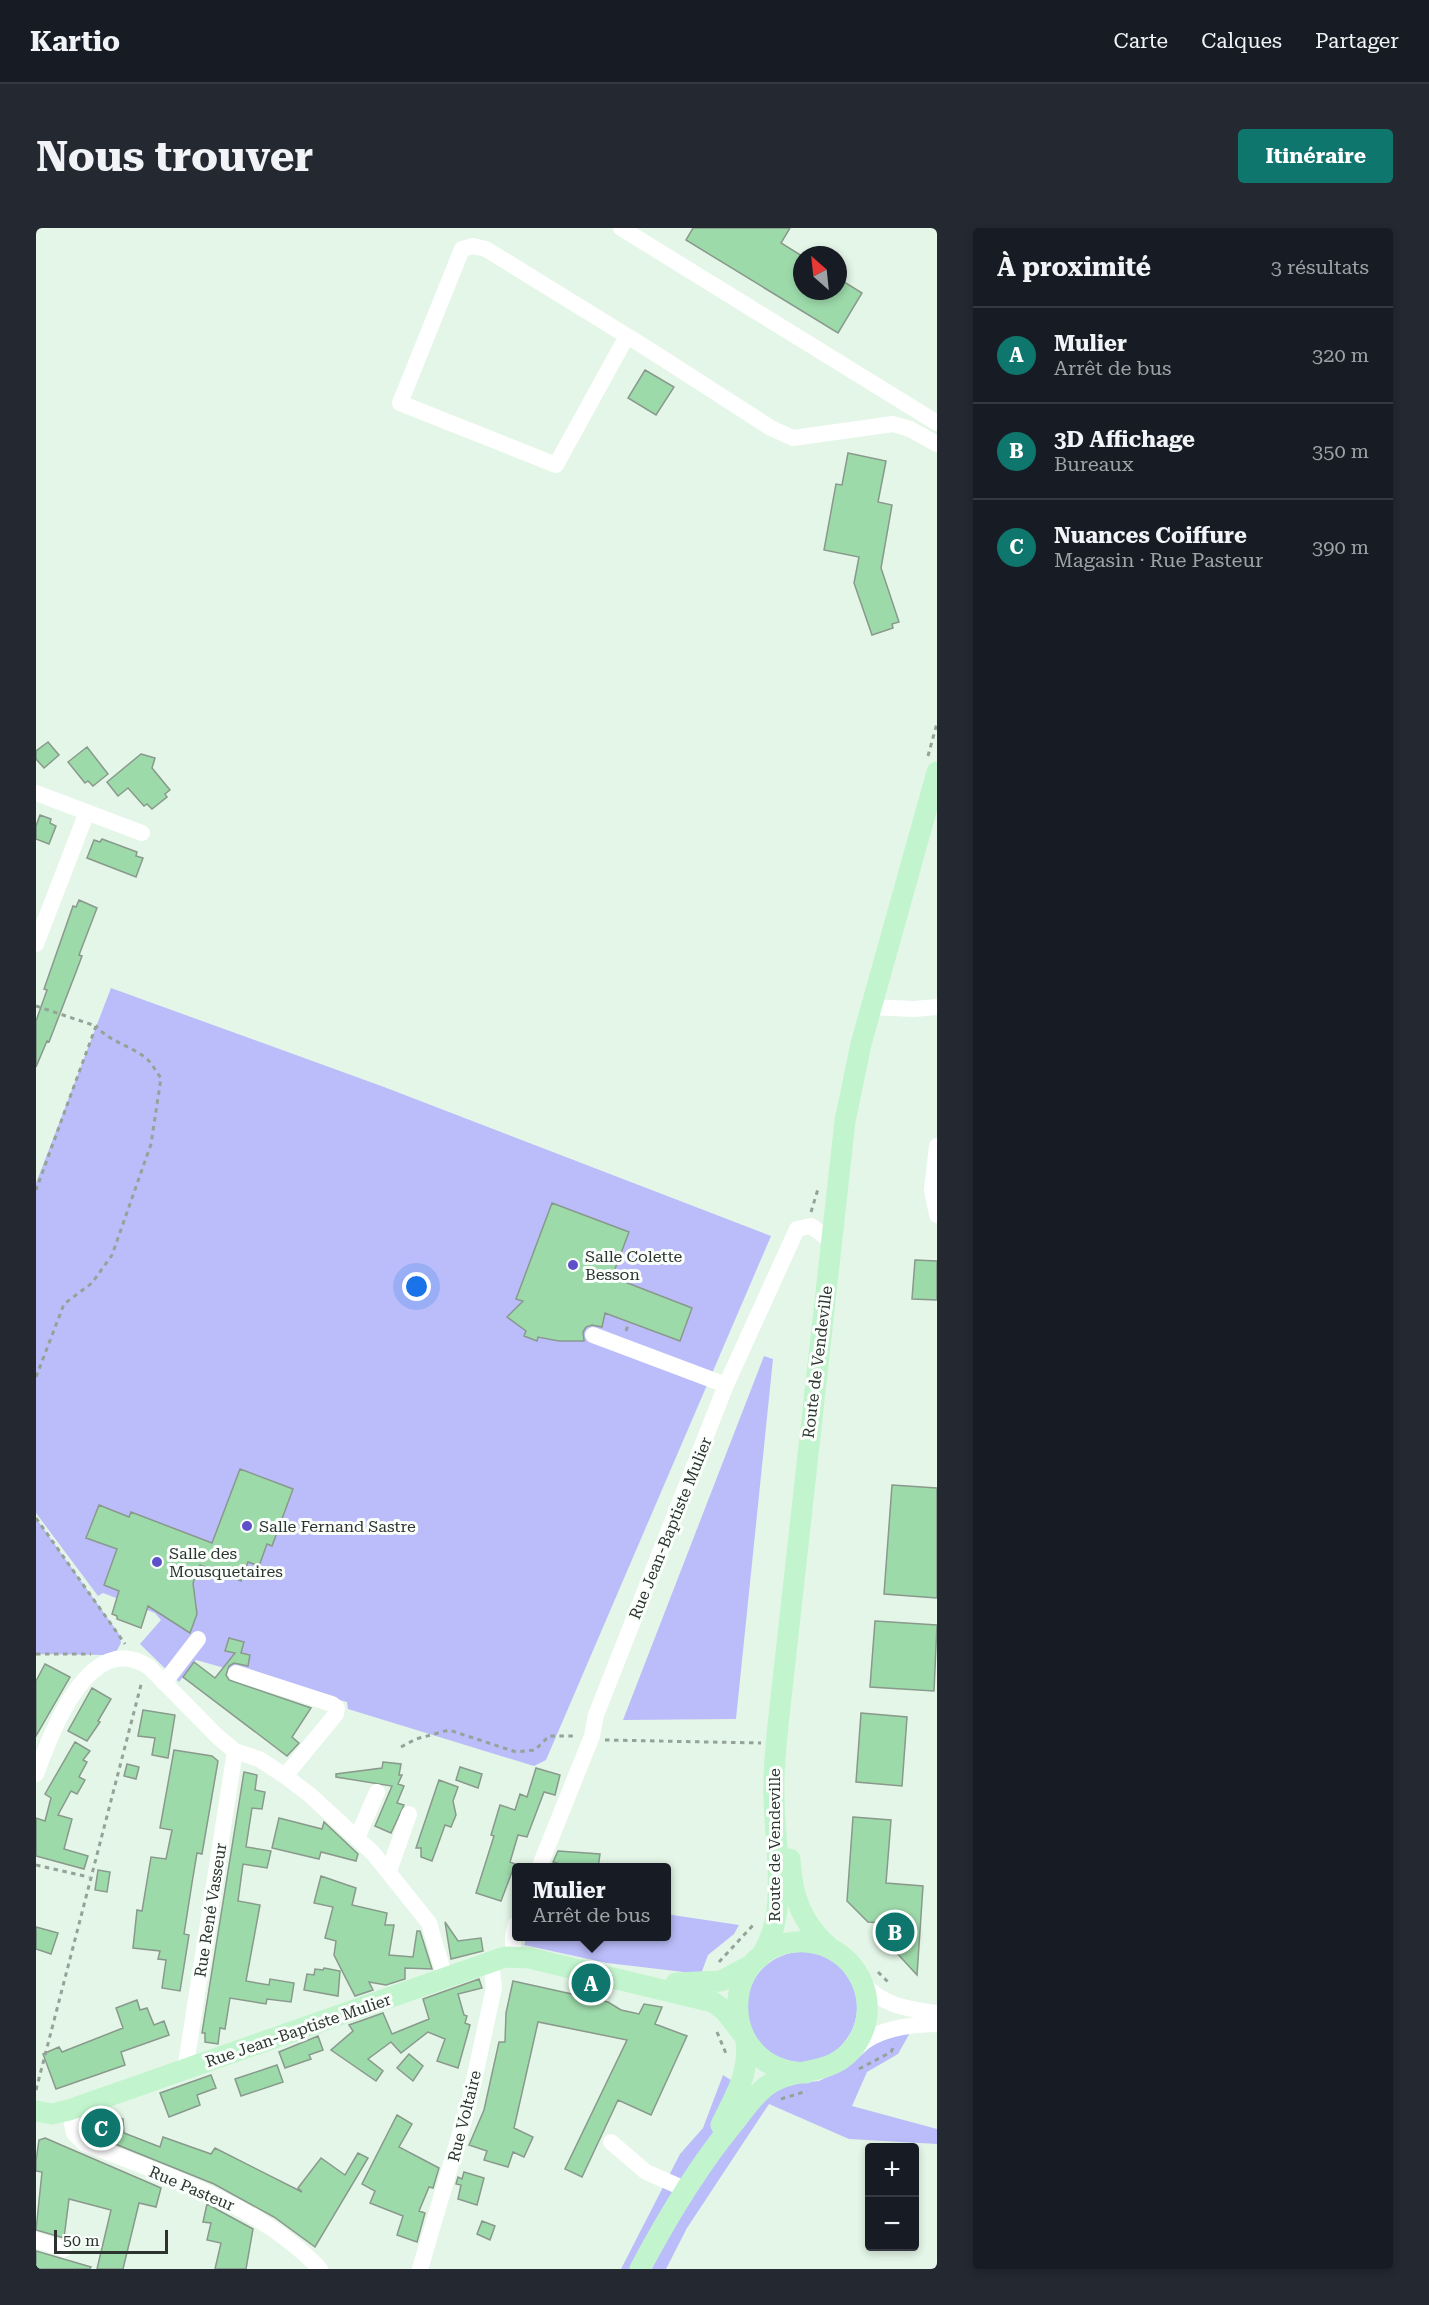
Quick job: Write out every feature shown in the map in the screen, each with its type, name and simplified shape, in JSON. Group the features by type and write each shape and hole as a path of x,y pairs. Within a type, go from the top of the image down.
{"main road":[{"name":"Route de Vendeville","path":"830,1948 804,1920 791,1882 787,1759 865,1074 878,1007 937,772"},
{"name":"Route de Vendeville","path":"756,1961 772,1936 777,1907 774,1794 776,1746 831,1241 851,1086 878,1007 899,955 937,817"},
{"path":"602,1975 684,1984 709,1984 732,1977 776,1947 789,1943 810,1942 830,1948 869,1975 865,2025 849,2064 824,2069 808,2081 781,2078 763,2089 708,2154"},
{"path":"513,1957 529,1958 713,2002 726,2011 757,2055 772,2065 808,2081"},
{"name":"Rue Jean-Baptiste Mulier","path":"53,2112 185,2070 491,1962 513,1957"},
{"path":"640,2269 708,2154 744,2078 748,2055 738,2019 738,1996 742,1982 756,1961"}],"street":[{"path":"621,228 937,423"},
{"path":"627,336 556,465 400,403 462,249 473,246 486,249 627,336 771,428 793,438 893,424 910,429 937,444"},
{"path":"36,793 142,833"},
{"path":"36,944 87,812"},
{"path":"878,1007 914,1010 937,1007"},
{"path":"937,1146 932,1190 937,1215"},
{"name":"Rue Jean-Baptiste Mulier","path":"541,1863 592,1736 596,1715 726,1385 796,1231 802,1227 811,1226 831,1241"},
{"path":"593,1335 726,1385"},
{"path":"164,1683 198,1639"},
{"path":"36,1774 40,1752 82,1680 92,1670 119,1658 146,1665 196,1718 235,1751 259,1759 285,1776 357,1838 389,1871 434,1932 445,1978"},
{"path":"237,1673 332,1704 337,1708 336,1714 285,1776"},
{"name":"Rue René Vasseur","path":"185,2070 235,1751"},
{"path":"357,1838 377,1792"},
{"path":"389,1871 409,1814"},
{"path":"513,1941 513,1957"},
{"name":"Rue Voltaire","path":"420,2269 469,2103 494,1988 491,1962"},
{"path":"869,1975 875,1996 898,2006 937,2013"},
{"path":"849,2064 873,2036 896,2028 937,2024"},
{"name":"Rue Pasteur","path":"53,2112 84,2143 198,2189 248,2213 280,2233 320,2269"},
{"path":"611,2142 646,2172 686,2189"},
{"path":"36,2240 64,2248"}],"path":[{"path":"36,1006 96,1026 107,1038 123,1044 148,1060 161,1078 151,1144 112,1256 92,1283 64,1304 36,1377"},
{"path":"36,1190 96,1026"},
{"path":"36,1518 125,1643 119,1658 104,1655 36,1654"},
{"path":"36,1530 41,1525"},
{"path":"36,2090 89,1877 146,1665"},
{"path":"36,1865 89,1877"},
{"path":"869,1975 899,1994 898,2006"},
{"path":"849,2064 891,2052 896,2028"},
{"path":"778,2099 808,2081"}],"shaded area":[{"path":"111,988 384,1087 771,1236 546,1760 534,1766 348,1709 347,1702 196,1660 179,1682 140,1644 161,1620 155,1613 103,1593 98,1596 36,1513 36,1183"},
{"path":"764,1356 773,1359 736,1719 623,1720"},
{"path":"36,1518 119,1634 121,1643 116,1652 104,1655 36,1654"},
{"path":"671,1915 739,1925 734,1934 708,1955 701,1974 607,1963 524,1945 526,1941 671,1941"},
{"path":"802,1952 823,1956 841,1968 853,1986 857,2007 853,2028 841,2046 823,2058 802,2062 781,2058 763,2046 751,2028 747,2007 751,1986 763,1968 781,1956"},
{"path":"911,2031 898,2054 867,2072 852,2106 937,2129 937,2144 849,2139 769,2104 687,2228 666,2269 621,2269 680,2154 703,2128 723,2075 761,2099 776,2086 819,2081 847,2068 883,2036"}],"building":[{"path":"693,228 790,228 781,243 793,250 793,300 847,300 847,284 862,293 838,333 686,240"},
{"path":"645,370 674,387 656,415 628,398"},
{"path":"848,453 886,461 878,502 892,505 881,568 899,622 892,624 893,628 872,635 854,583 859,557 824,550 836,484 842,485"},
{"path":"48,742 59,755 44,768 36,759 36,751"},
{"path":"87,747 108,774 93,786 88,781 85,783 68,762"},
{"path":"141,754 155,758 152,768 170,790 165,794 167,797 152,809 147,804 144,806 128,788 118,796 107,782"},
{"path":"40,815 51,819 50,823 56,826 49,844 36,839 36,826"},
{"path":"102,839 137,852 136,856 143,858 136,877 87,858 94,840 100,842"},
{"path":"79,900 97,908 79,955 82,956 76,972 49,1042 47,1041 36,1067 36,1021 47,990 44,989 73,906 76,907"},
{"name":"Salle Colette Besson","path":"552,1203 629,1232 612,1277 692,1308 680,1341 605,1313 602,1327 592,1325 586,1327 583,1332 584,1341 559,1341 538,1337 537,1341 524,1336 526,1331 507,1317 523,1301 516,1299"},
{"path":"915,1260 937,1261 937,1300 912,1299"},
{"path":"240,1469 293,1489 272,1546 267,1544 259,1566 248,1562 241,1581 200,1565 193,1583 197,1614 190,1633 148,1606 141,1628 117,1619 117,1616 112,1614 119,1591 104,1585 117,1549 86,1538 99,1505 129,1517 131,1512 212,1543"},
{"path":"892,1485 937,1488 937,1598 884,1594"},
{"path":"875,1621 937,1625 934,1691 870,1687"},
{"path":"229,1638 244,1642 241,1653 250,1655 248,1666 234,1663 229,1666 226,1675 229,1680 311,1708 292,1737 299,1743 287,1756 183,1677 194,1662 215,1678 235,1653 225,1651"},
{"path":"45,1664 70,1677 36,1736 36,1681"},
{"path":"92,1688 111,1699 98,1721 100,1722 87,1741 68,1731"},
{"path":"143,1710 175,1715 168,1758 152,1755 155,1738 138,1736"},
{"path":"861,1713 907,1717 902,1786 856,1782"},
{"path":"75,1742 90,1751 83,1760 87,1762 79,1777 85,1780 77,1794 71,1791 58,1815 72,1819 64,1849 88,1856 84,1869 36,1856 36,1818 45,1821 51,1798 45,1794"},
{"path":"174,1750 212,1756 218,1761 202,1854 197,1853 192,1883 184,1934 189,1935 180,1991 162,1988 166,1960 158,1959 160,1951 133,1948 137,1910 142,1911 151,1857 166,1859 172,1830 160,1828"},
{"path":"383,1762 401,1764 399,1775 402,1775 398,1784 404,1786 397,1803 404,1805 391,1833 375,1826 392,1786 336,1777 336,1774 382,1768"},
{"path":"127,1764 139,1767 136,1779 124,1776"},
{"path":"460,1767 482,1774 478,1788 456,1780"},
{"path":"536,1768 560,1775 555,1795 544,1792 527,1837 518,1835 510,1862 512,1863 512,1872 501,1901 476,1893 494,1836 491,1835 500,1805 515,1810 520,1794 527,1797"},
{"path":"244,1772 257,1775 255,1790 265,1792 262,1809 252,1808 246,1847 271,1851 267,1868 243,1864 238,1901 260,1905 246,1981 269,1985 270,1979 294,1983 291,2002 267,1999 266,2004 230,1998 225,2029 220,2028 218,2044 205,2042 205,2033 202,2033"},
{"path":"439,1780 458,1787 453,1801 456,1815 451,1827 445,1825 432,1861 421,1857 421,1848 416,1848"},
{"path":"853,1817 891,1820 886,1883 923,1886 917,1975 882,1937 883,1923 868,1922 847,1901"},
{"path":"279,1818 322,1829 324,1822 358,1854 356,1861 321,1852 319,1859 272,1848"},
{"path":"558,1851 600,1854 599,1863 553,1862"},
{"path":"98,1870 110,1872 107,1892 95,1890"},
{"path":"321,1876 356,1888 352,1905 387,1913 385,1925 394,1925 389,1955 413,1957 417,1931 420,1931 432,1969 405,1968 405,1979 386,1985 369,1982 373,1990 355,1996 334,1955 336,1941 325,1938 333,1907 314,1903"},
{"path":"445,1922 458,1941 481,1938 483,1951 451,1959"},
{"path":"36,1927 58,1933 51,1954 36,1949"},
{"path":"324,1968 340,1971 338,1996 304,1990 307,1974 314,1975 315,1969 323,1970"},
{"path":"479,1979 482,1988 458,1994 464,2015 467,2016 465,2023 470,2025 458,2068 437,2061 445,2039 428,2032 401,2053 391,2042 368,2059 383,2071 376,2081 331,2050 353,2031 349,2025 383,2013 392,2034 429,2019 423,1999"},
{"path":"513,1981 608,2002 621,2010 639,2014 644,2004 662,2007 655,2024 687,2036 651,2115 618,2100 582,2177 565,2169 627,2040 538,2022 514,2128 533,2137 524,2157 513,2152 508,2167 484,2160 487,2151 469,2145 484,2110 499,2042 505,2042 506,2013"},
{"path":"137,2000 140,2010 147,2008 154,2025 164,2021 169,2035 121,2052 125,2065 56,2089 43,2054 59,2047 62,2052 123,2028 116,2008"},
{"path":"318,2036 323,2050 309,2055 311,2059 285,2068 279,2052"},
{"path":"409,2054 423,2066 413,2081 397,2068"},
{"path":"277,2065 283,2082 241,2096 235,2079"},
{"path":"211,2075 216,2088 197,2095 200,2105 169,2117 160,2093"},
{"path":"105,2113 123,2119 124,2133 160,2147 163,2137 211,2154 215,2148 302,2192 298,2188 321,2158 345,2175 358,2153 368,2158 315,2247 274,2217 214,2184 93,2135"},
{"path":"397,2115 412,2124 399,2147 439,2168 433,2188 429,2187 419,2211 425,2213 417,2242 397,2235 403,2216 370,2203 375,2191 362,2184"},
{"path":"45,2138 161,2188 156,2207 139,2203 123,2269 97,2269 111,2210 69,2199 64,2238 36,2230 42,2172 36,2171 36,2161 39,2140"},
{"path":"464,2172 484,2178 477,2205 458,2199 461,2185 456,2184 458,2177 462,2179"},
{"path":"207,2204 253,2229 246,2269 215,2269 221,2243 207,2240 211,2223 203,2222"},
{"path":"482,2221 495,2226 490,2240 477,2234"},
{"path":"36,2251 91,2267 90,2269 36,2269"}],"place":[{"name":"Salle Colette Besson","path":"573,1265"},
{"name":"Salle Fernand Sastre","path":"247,1526"},
{"name":"Salle des Mousquetaires","path":"157,1562"},
{"name":"3D Affichage","path":"895,1932"},
{"name":"Mulier","path":"591,1983"},
{"name":"Nuances Coiffure","path":"101,2128"}]}
